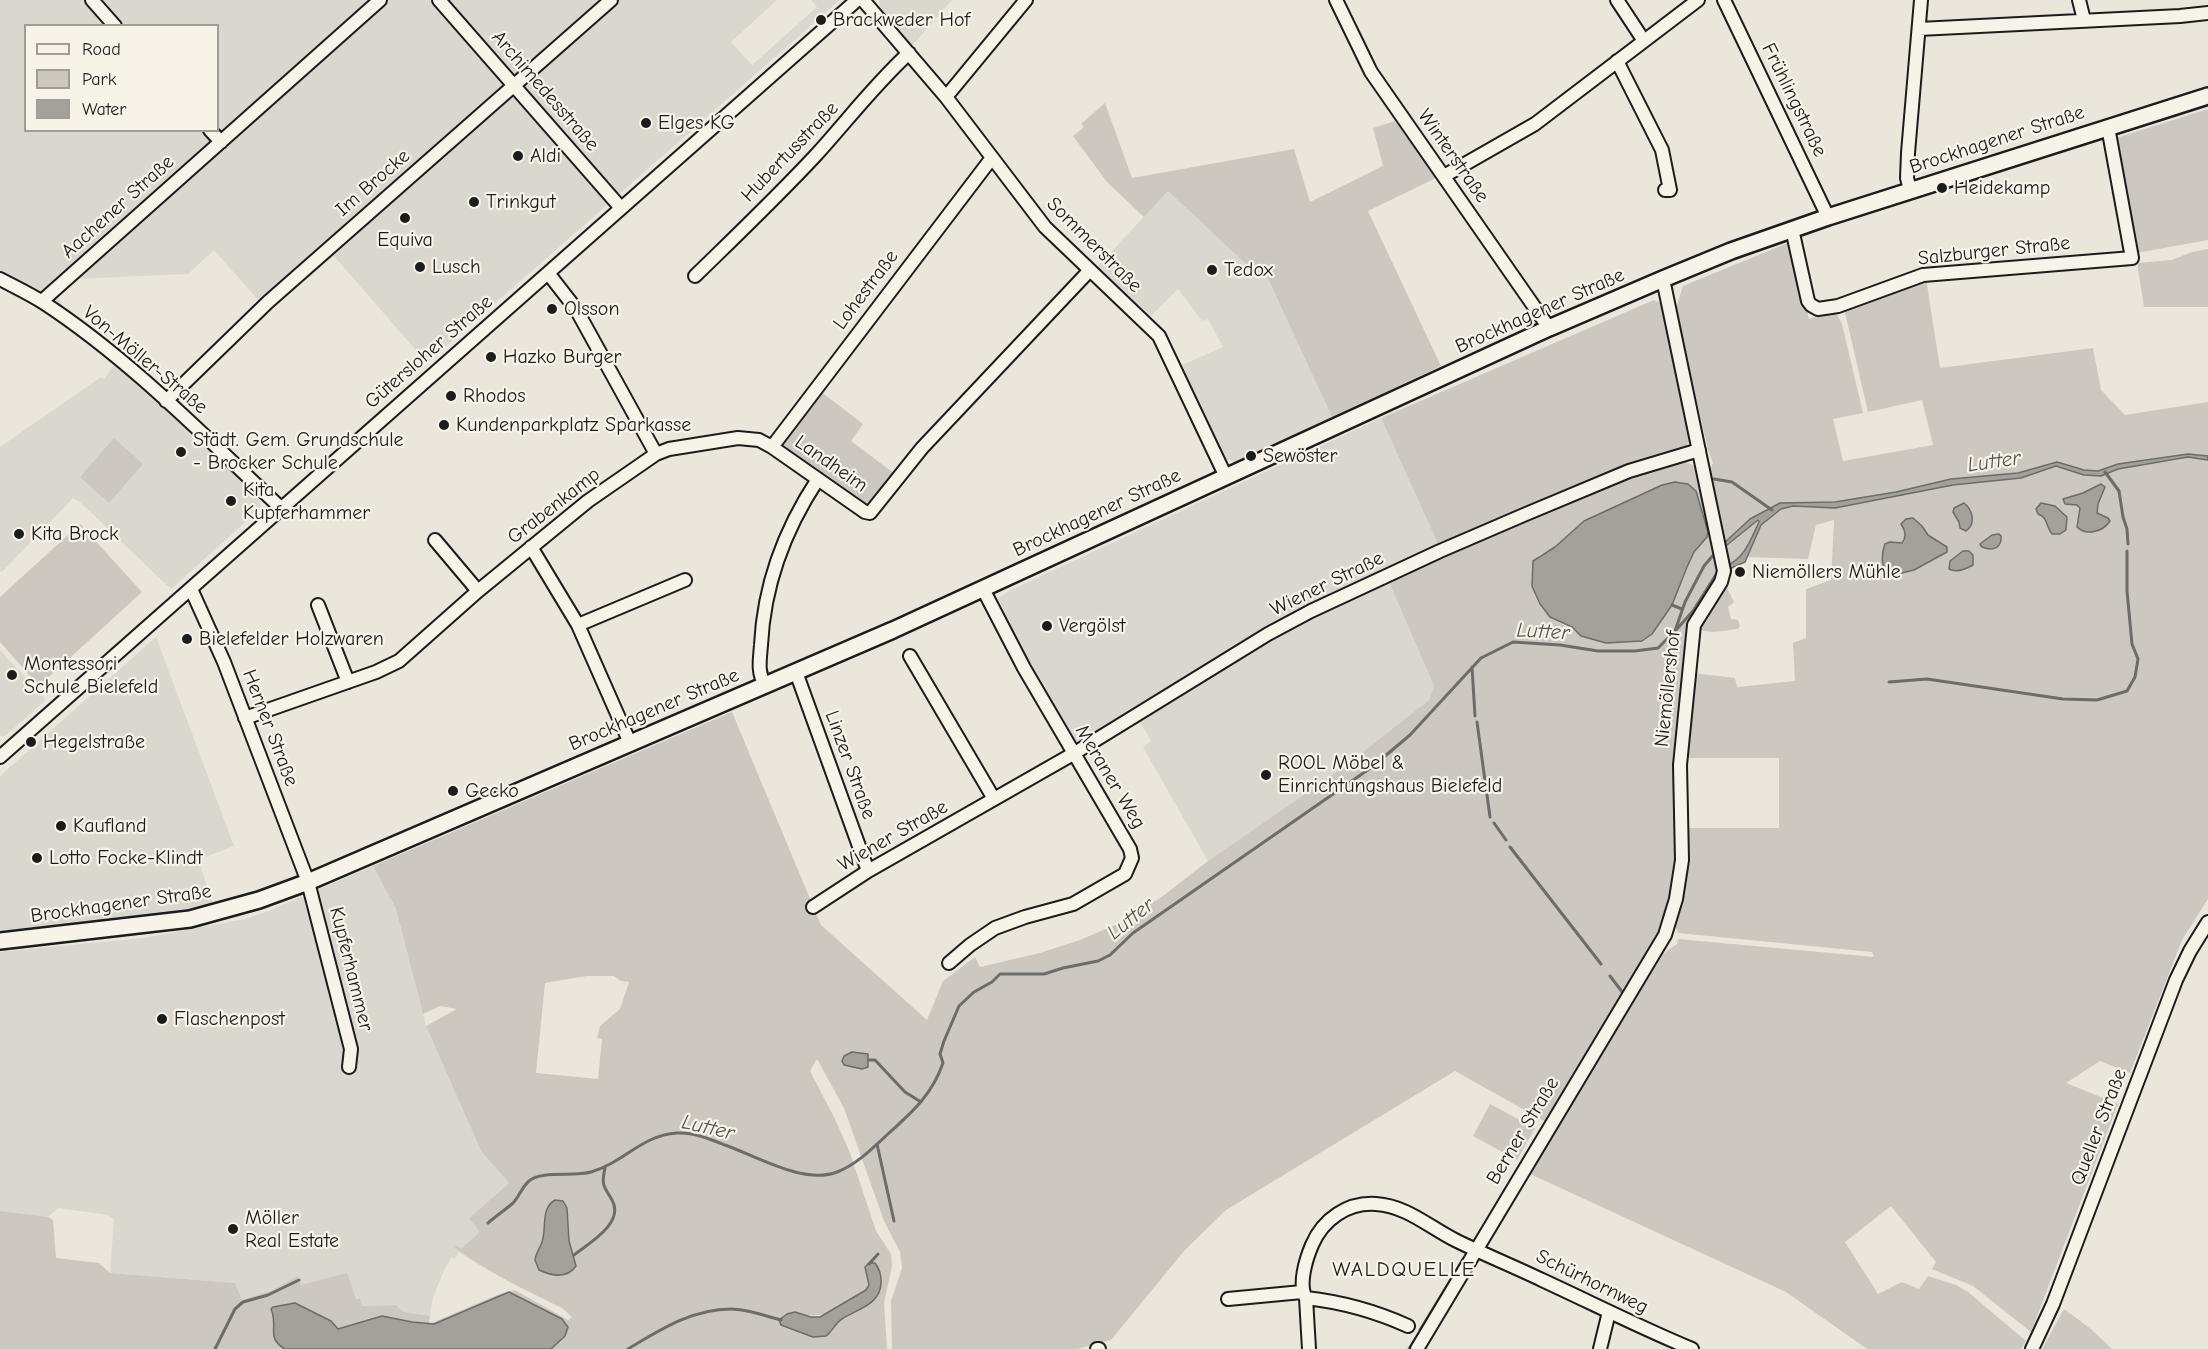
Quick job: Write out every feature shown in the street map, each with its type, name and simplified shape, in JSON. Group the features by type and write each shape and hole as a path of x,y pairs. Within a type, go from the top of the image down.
{"main road":[{"name":"Brockhagener Straße","path":"0,941 190,920 259,900 308,882 765,686 983,589 1549,328 1663,279 1792,229 2208,96"}],"street":[{"path":"92,0 113,24"},
{"path":"212,132 220,142 380,0"},
{"name":"Archimedesstraße","path":"439,0 621,208"},
{"name":"Im Brocke","path":"166,400 268,302 611,0"},
{"name":"Gütersloher Straße","path":"1,755 857,0"},
{"name":"Sommerstraße","path":"863,0 946,98 1045,227 1159,336 1226,477"},
{"path":"946,98 1026,0"},
{"name":"Winterstraße","path":"1336,0 1371,72 1549,328"},
{"path":"1617,0 1644,41"},
{"path":"1444,176 1535,124 1698,0"},
{"name":"Frühlingstraße","path":"1724,0 1828,217"},
{"path":"1910,190 1907,178 1908,153 1921,0"},
{"path":"2079,0 2084,20"},
{"path":"1919,29 2208,13"},
{"name":"Hubertusstraße","path":"695,276 801,171 858,109 881,80 909,53"},
{"path":"1617,61 1662,150 1670,190 1665,190"},
{"name":"Salzburger Straße","path":"1792,229 1808,301 1818,309 1838,306 1923,275 2132,258 2108,127"},
{"name":"Aachener Straße","path":"42,301 220,142"},
{"name":"Lohestraße","path":"772,447 991,159"},
{"name":"Landheim","path":"656,454 669,449 738,438 759,440 865,512 870,513 874,511 922,448 1090,270"},
{"path":"548,273 576,309 656,454"},
{"name":"Von-Möller-Straße","path":"0,279 42,301 74,324 166,400 282,509"},
{"name":"Niemöllershof","path":"1663,279 1724,571 1720,582 1694,625 1680,765 1682,860 1676,899 1665,935"},
{"name":"Wiener Straße","path":"813,907 868,871 1073,754 1268,634 1311,611 1526,513 1629,471 1700,450"},
{"name":"Grabenkamp","path":"245,718 376,672 399,661 478,591 588,501 656,454"},
{"path":"765,686 760,678 759,670 762,628 773,572 782,545 799,508 818,479"},
{"path":"435,540 478,591"},
{"path":"531,548 578,625 630,743"},
{"path":"578,625 685,580"},
{"name":"Herner Straße","path":"191,589 224,662 308,882"},
{"name":"Meraner Weg","path":"949,963 959,953 995,928 1024,917 1073,904 1125,874 1132,858 1130,849 1024,668 983,589"},
{"path":"318,605 348,682"},
{"path":"910,656 994,799"},
{"name":"Linzer Straße","path":"796,672 868,871"},
{"name":"Kupferhammer","path":"308,882 351,1049 349,1067"},
{"name":"Queller Straße","path":"2032,1349 2053,1304 2176,980 2208,922"},
{"name":"Berner Straße","path":"1417,1349 1665,935"},
{"name":"Schürhornweg","path":"1309,1349 1304,1295 1307,1257 1320,1232 1330,1220 1342,1211 1361,1204 1378,1204 1407,1212 1457,1241 1655,1334 1692,1349"},
{"path":"1228,1299 1304,1295 1368,1310 1408,1326"},
{"path":"1600,1349 1609,1312"}],"shaded area":[{"path":"0,0 777,0 731,42 752,65 817,7 811,0 840,0 427,363 334,256 268,311 214,250 188,274 75,279 59,293 63,307 0,271"},
{"path":"880,0 952,0 911,47 883,15"},
{"path":"1168,191 1258,274 1265,271 1332,417 1236,462 1226,459 1182,365 1223,347 1208,319 1202,321 1178,289 1151,316 1097,267"},
{"path":"114,365 258,497 261,508 171,589 80,502 73,498 2,572 0,571 0,447 101,377 104,379"},
{"path":"1381,418 1438,544 1310,606 1082,742 1076,740 1024,654 998,598"},
{"path":"1388,580 1434,686 1429,700 1341,769 1208,861 1143,747 1151,741 1139,720 1269,638"},
{"path":"156,637 234,846 198,860 213,903 135,917 0,931 0,776"},
{"name":"Montessori Schule Bielefeld","path":"0,650 46,700 5,736 0,736"},
{"path":"373,866 396,909 426,1026 481,1151 509,1183 469,1218 481,1232 461,1250 454,1249 459,1252 455,1259 452,1257 446,1266 433,1297 430,1316 404,1312 396,1305 362,1306 331,1278 301,1285 299,1277 242,1301 235,1283 110,1273 114,1219 108,1215 58,1208 48,1217 0,1211 0,952 143,938 245,919"}],"green space":[{"path":"1105,103 1132,178 1294,149 1310,202 1383,166 1373,128 1395,121 1436,178 1368,211 1441,366 1332,417 1265,272 1258,275 1168,191 1144,217 1107,182 1073,136 1084,127 1081,124"},
{"path":"2208,109 2208,240 2136,253 2116,138"},
{"path":"1790,242 1809,319 1835,311 1842,324 1863,413 1833,419 1843,461 1933,445 1922,400 1868,412 1844,308 1926,278 1940,368 2093,348 2101,390 2125,415 2208,402 2208,456 2188,454 2118,464 2098,471 2084,470 2057,462 2018,473 1951,479 1896,492 1835,502 1780,503 1750,519 1722,545 1709,473 1713,463 1708,450 1676,308 1683,286"},
{"path":"2208,249 2208,307 2144,307 2137,263 2172,260 2192,252"},
{"path":"1654,300 1662,304 1689,431 1689,442 1684,448 1630,464 1438,544 1381,418"},
{"path":"820,391 863,424 851,441 895,474 875,502 865,505 781,444"},
{"path":"114,438 143,464 109,503 80,477"},
{"path":"2188,457 2208,460 2208,899 2182,940 2130,1073 2100,1061 2066,1083 2118,1104 2031,1332 1973,1286 1932,1269 1936,1262 1891,1206 1845,1242 1878,1294 1902,1282 1919,1289 1928,1276 1956,1285 1968,1292 2026,1341 2021,1349 1867,1349 1786,1292 1528,1173 1664,953 1677,944 1678,939 1874,957 1872,952 1678,933 1675,925 1685,878 1686,828 1779,828 1779,758 1684,758 1693,673 1735,678 1737,687 1795,681 1793,643 1806,638 1806,589 1831,580 1834,520 1816,525 1808,559 1748,557 1760,525 1781,509 1793,506 1835,508 1953,485 2041,472 2056,466 2084,475 2101,476 2118,469","holes":["1922,526 1928,535 1947,547 1932,560 1914,570 1884,570 1883,550 1890,542 1902,543 1905,540 1905,529"]},
{"path":"1682,461 1691,464 1699,471 1720,574 1691,621 1675,765 1676,860 1658,939 1546,1122 1455,1071 1226,1210 1184,1251 1111,1340 1077,1349 892,1349 891,1301 902,1268 900,1252 884,1221 844,1108 817,1059 810,1071 850,1153 876,1231 891,1254 892,1266 884,1303 887,1349 0,1349 0,1211 48,1217 53,1220 56,1258 99,1263 110,1273 235,1283 242,1300 270,1291 298,1276 301,1285 347,1273 356,1299 360,1299 362,1306 396,1305 404,1312 430,1316 429,1323 515,1290 568,1320 572,1317 562,1308 492,1272 454,1248 457,1246 461,1249 480,1232 469,1218 509,1183 481,1151 426,1026 457,1009 440,1006 423,1014 396,909 373,866 732,712 821,925 927,1020 943,981 975,957 980,967 1040,953 1080,940 1120,923 1163,896 1208,861 1341,769 1429,700 1434,686 1388,580 1631,475","holes":["1696,491 1708,532 1707,537 1694,552 1672,605 1652,634 1581,636 1553,619 1543,609 1535,595 1534,587 1539,555 1555,547 1584,521","587,976 614,976 621,981 629,982 620,1009 600,1026 597,1038 602,1039 598,1079 536,1073 545,983","869,1263 877,1296 872,1302 841,1321 832,1332 813,1337 781,1325 779,1320 795,1312 806,1315 824,1314 867,1290 869,1286 865,1267"]},
{"path":"1758,519 1759,522 1743,553 1733,563 1726,566 1722,549"},
{"path":"80,524 142,592 39,686 0,642 0,597"},
{"path":"1724,582 1734,602 1728,607 1731,619 1738,620 1740,626 1738,629 1716,632 1700,630 1696,627"},
{"path":"1490,1104 1535,1128 1517,1160 1473,1136"},
{"path":"2064,1309 2091,1329 2112,1349 2042,1349"}],"water":[{"path":"2188,454 2208,456 2208,460 2188,457 2118,469 2101,476 2084,475 2056,466 2021,478 1953,485 1835,508 1793,506 1781,509 1761,525 1745,562 1727,570 1726,566 1733,563 1747,547 1758,520 1722,549 1722,545 1750,519 1780,503 1835,502 1896,492 1951,479 2018,473 2057,462 2084,470 2098,471 2118,464"},
{"path":"1675,482 1688,484 1696,491 1708,532 1707,537 1694,552 1672,605 1652,634 1642,641 1606,643 1581,636 1572,627 1550,617 1540,604 1532,586 1533,561 1555,547 1584,521 1662,485"},
{"path":"2101,484 2105,487 2097,513 2110,521 2103,528 2094,532 2081,530 2077,527 2080,508 2077,505 2065,504 2063,499"},
{"path":"1964,503 1970,509 1972,517 1971,525 1966,531 1960,528 1953,512 1954,508"},
{"path":"2041,503 2055,506 2067,517 2066,530 2060,534 2052,534 2036,509"},
{"path":"1913,518 1928,535 1947,547 1947,552 1914,570 1889,576 1882,562 1885,544 1902,543 1905,534 1901,524 1906,519"},
{"path":"1999,534 2001,540 1996,548 1982,547 1980,544 1992,535"},
{"path":"1963,551 1969,551 1973,555 1973,565 1958,571 1949,569 1950,561"},
{"path":"852,1052 868,1054 868,1067 862,1069 844,1065 842,1061 844,1056"},
{"path":"555,1200 563,1201 567,1208 569,1241 576,1266 564,1275 549,1274 539,1270 535,1260 542,1242 547,1208"},
{"path":"869,1263 875,1263 879,1269 881,1281 878,1295 868,1305 840,1321 826,1336 813,1337 781,1325 779,1320 787,1314 795,1312 820,1317 866,1290 869,1285 865,1267"},
{"path":"509,1292 562,1319 568,1327 565,1336 551,1349 285,1349 279,1345 274,1336 271,1309 273,1307 295,1303 331,1321 338,1329 382,1316 434,1324"}],"waterway":[{"path":"2105,472 2119,491 2128,544"},
{"path":"1714,479 1732,482 1772,510"},
{"path":"1889,682 1927,679 2063,699 2097,700 2127,691 2135,677 2138,659 2132,644 2127,591 2127,551"},
{"name":"Lutter","path":"488,1223 513,1203 527,1183 534,1178 591,1172 653,1139 677,1133 701,1136 795,1172 824,1175 844,1169 858,1161 876,1145 927,1094 943,1063 940,1054 959,1006 974,992 992,982 1000,974 1044,974 1098,961 1110,955 1133,933 1372,767 1410,735 1481,658 1513,642 1560,645 1598,651 1635,651 1658,648 1675,631 1685,602 1704,566 1715,553"},
{"path":"1676,630 1693,611 1717,573"},
{"path":"1672,605 1682,609"},
{"path":"1472,667 1475,716"},
{"path":"1477,722 1490,817"},
{"path":"1494,823 1506,840"},
{"path":"1510,847 1601,964"},
{"path":"1610,976 1623,993"},
{"path":"869,1060 875,1060 905,1092 921,1102"},
{"path":"877,1144 894,1221"},
{"path":"574,1255 604,1232 614,1217 615,1208 603,1182 605,1168"},
{"path":"869,1264 878,1254"},
{"path":"1420,1330 1464,1258"},
{"name":"Lutter","path":"215,1349 235,1309 243,1302 268,1295 299,1280"},
{"path":"628,1349 677,1322 717,1310 743,1310 781,1320"},
{"path":"1409,1349 1419,1333"}],"place":[{"name":"Brackweder Hof","path":"821,20"},
{"name":"Elges KG","path":"646,123"},
{"name":"Aldi","path":"518,156"},
{"name":"Heidekamp","path":"1942,188"},
{"name":"Trinkgut","path":"474,202"},
{"name":"Equiva","path":"405,218"},
{"name":"Lusch","path":"420,267"},
{"name":"Tedox","path":"1212,270"},
{"name":"Olsson","path":"552,309"},
{"name":"Hazko Burger","path":"491,357"},
{"name":"Rhodos","path":"451,396"},
{"name":"Kundenparkplatz Sparkasse","path":"444,425"},
{"name":"Städt. Gem. Grundschule - Brocker Schule","path":"181,452"},
{"name":"Sewöster","path":"1251,456"},
{"name":"Kita Kupferhammer","path":"231,501"},
{"name":"Kita Brock","path":"19,534"},
{"name":"Niemöllers Mühle","path":"1740,572"},
{"name":"Vergölst","path":"1047,626"},
{"name":"Bielefelder Holzwaren","path":"187,639"},
{"name":"Montessori Schule Bielefeld","path":"12,675"},
{"name":"Hegelstraße","path":"31,742"},
{"name":"ROOL Möbel & Einrichtungshaus Bielefeld","path":"1266,775"},
{"name":"Gecko","path":"453,791"},
{"name":"Kaufland","path":"61,826"},
{"name":"Lotto Focke-Klindt","path":"37,858"},
{"name":"Flaschenpost","path":"162,1019"},
{"name":"Möller Real Estate","path":"233,1229"}],"district":[{"name":"WALDQUELLE","path":"1404,1270"}]}
